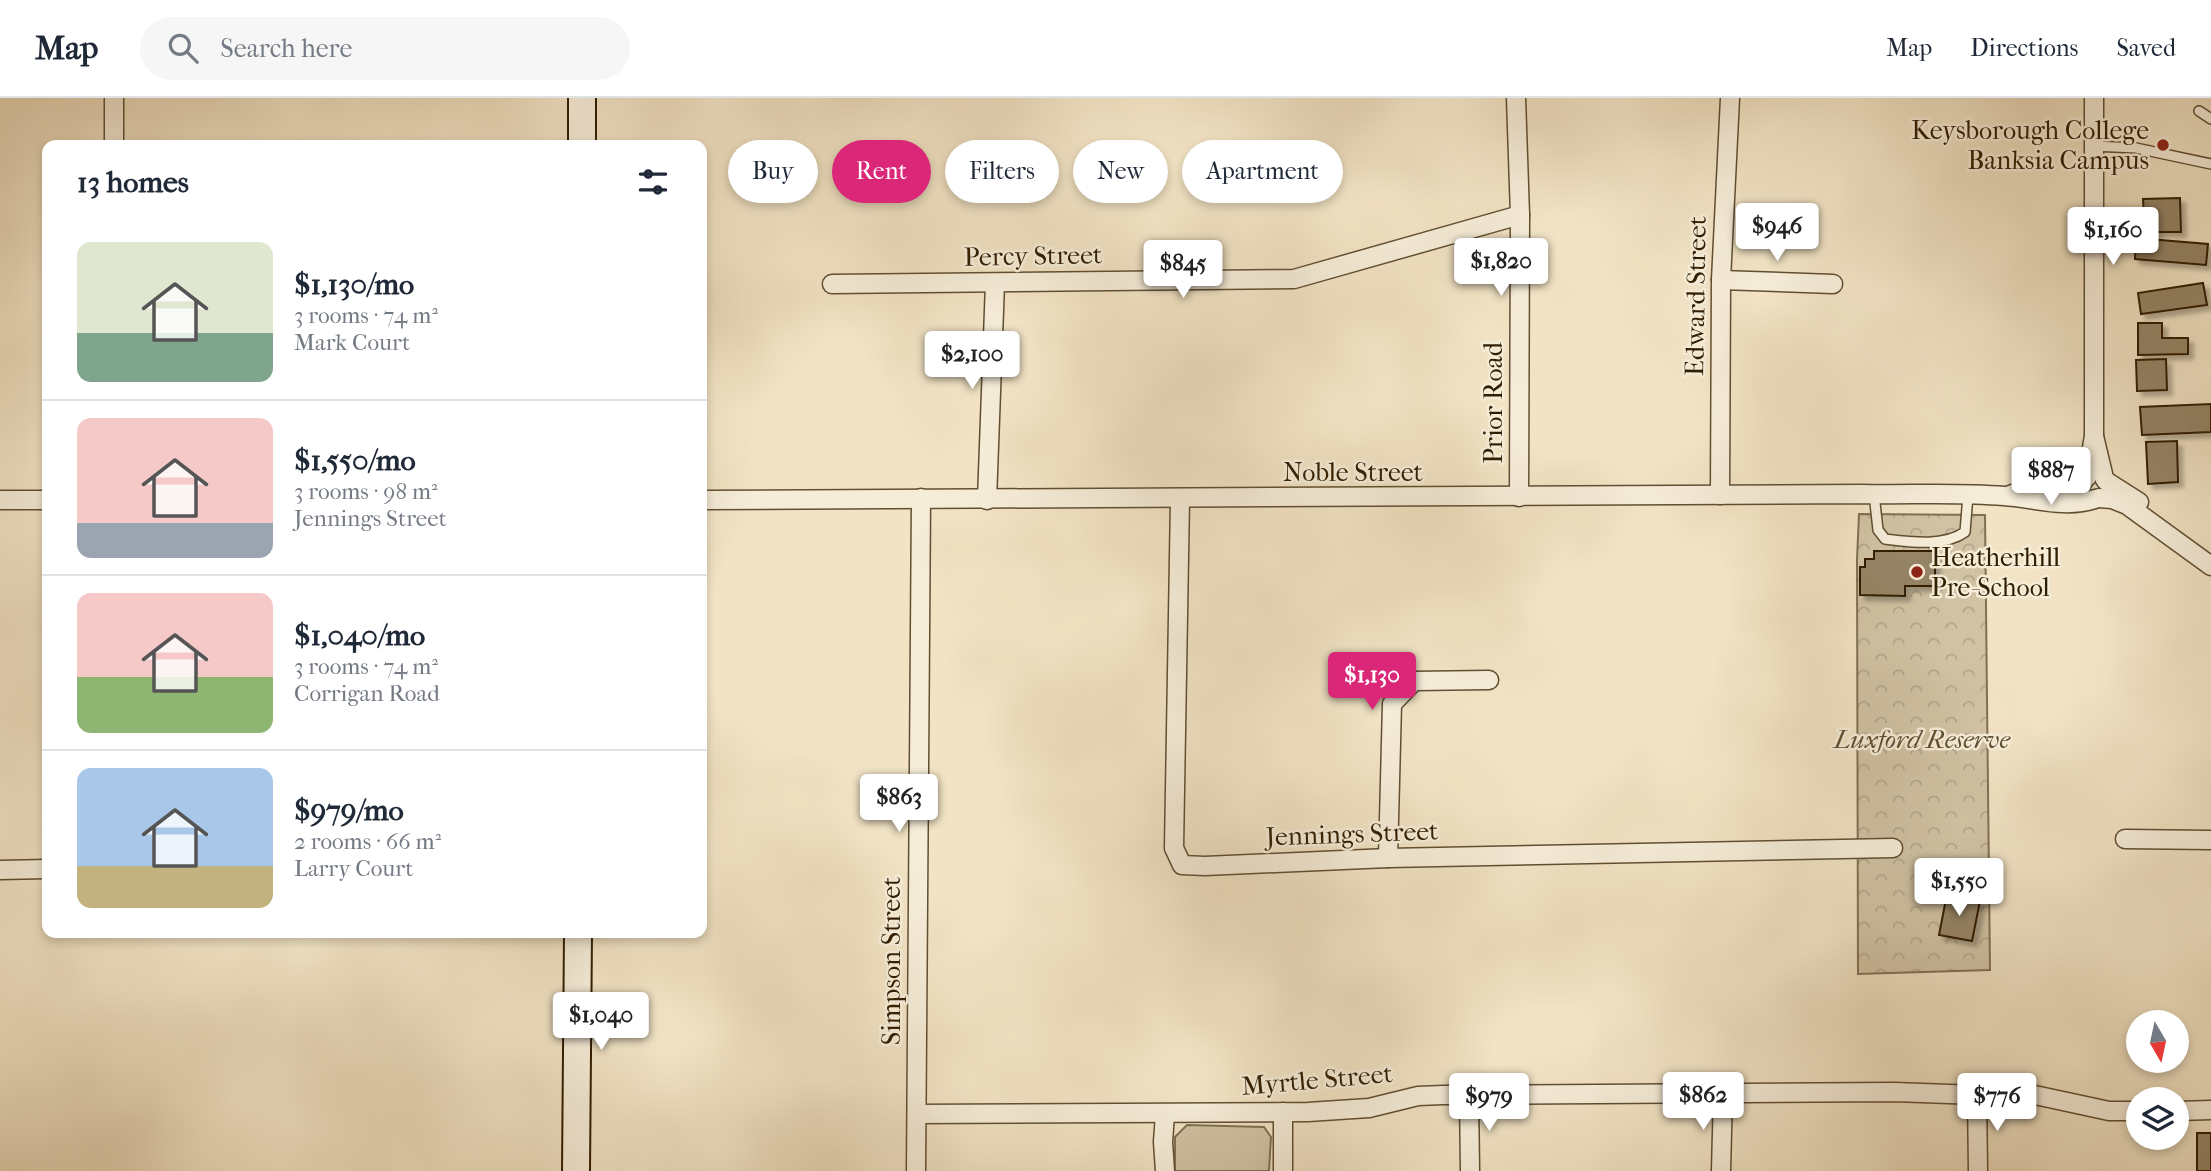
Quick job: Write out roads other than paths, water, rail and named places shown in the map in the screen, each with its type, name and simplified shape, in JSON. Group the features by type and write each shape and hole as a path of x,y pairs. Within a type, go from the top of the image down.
{"main road":[{"path":"582,98 582,140"},
{"path":"576,1171 578,938"}],"street":[{"path":"114,98 114,140"},
{"name":"Prior Road","path":"1516,98 1520,215 1519,498"},
{"name":"Edward Street","path":"1720,495 1721,280 1730,98"},
{"path":"2094,98 2095,479 2084,494 2127,505 2211,566"},
{"name":"Percy Street","path":"832,284 1294,279 1520,215"},
{"path":"1721,280 1833,284"},
{"path":"988,500 995,283"},
{"path":"2095,479 2211,553"},
{"name":"Noble Street","path":"2005,496 2036,489 2075,486 2095,479"},
{"name":"Noble Street","path":"707,500 1519,498 1874,494 2005,496 2038,502 2088,502 2097,499"},
{"name":"Simpson Street","path":"916,1171 921,498"},
{"name":"Jennings Street","path":"1180,499 1174,848 1182,865 1893,848"},
{"path":"0,500 42,500"},
{"path":"1388,858 1392,704 1415,681 1489,680"},
{"path":"2124,839 2211,840"},
{"path":"0,870 42,869"},
{"name":"Myrtle Street","path":"916,1114 1283,1112 1369,1108 1418,1096 1906,1093 1978,1095 2021,1092 2109,1111 2126,1111"},
{"path":"1721,1171 1723,1094"},
{"path":"1469,1095 1470,1171"},
{"path":"1978,1095 1978,1171"},
{"path":"2189,1111 2211,1110"},
{"path":"1283,1112 1283,1171"},
{"path":"1165,1114 1165,1171"}],"lane":[{"path":"2199,111 2211,118"},
{"path":"2093,146 2136,148 2211,164"},
{"path":"1874,494 1878,530 1885,540 1905,541 1946,541 1965,532 1968,495"}],"place":[{"name":"Keysborough College Banksia Campus","path":"2163,145"},
{"name":"Heatherhill Pre-School","path":"1917,572"}],"park label":[{"name":"Luxford Reserve","path":"1922,739"}]}
